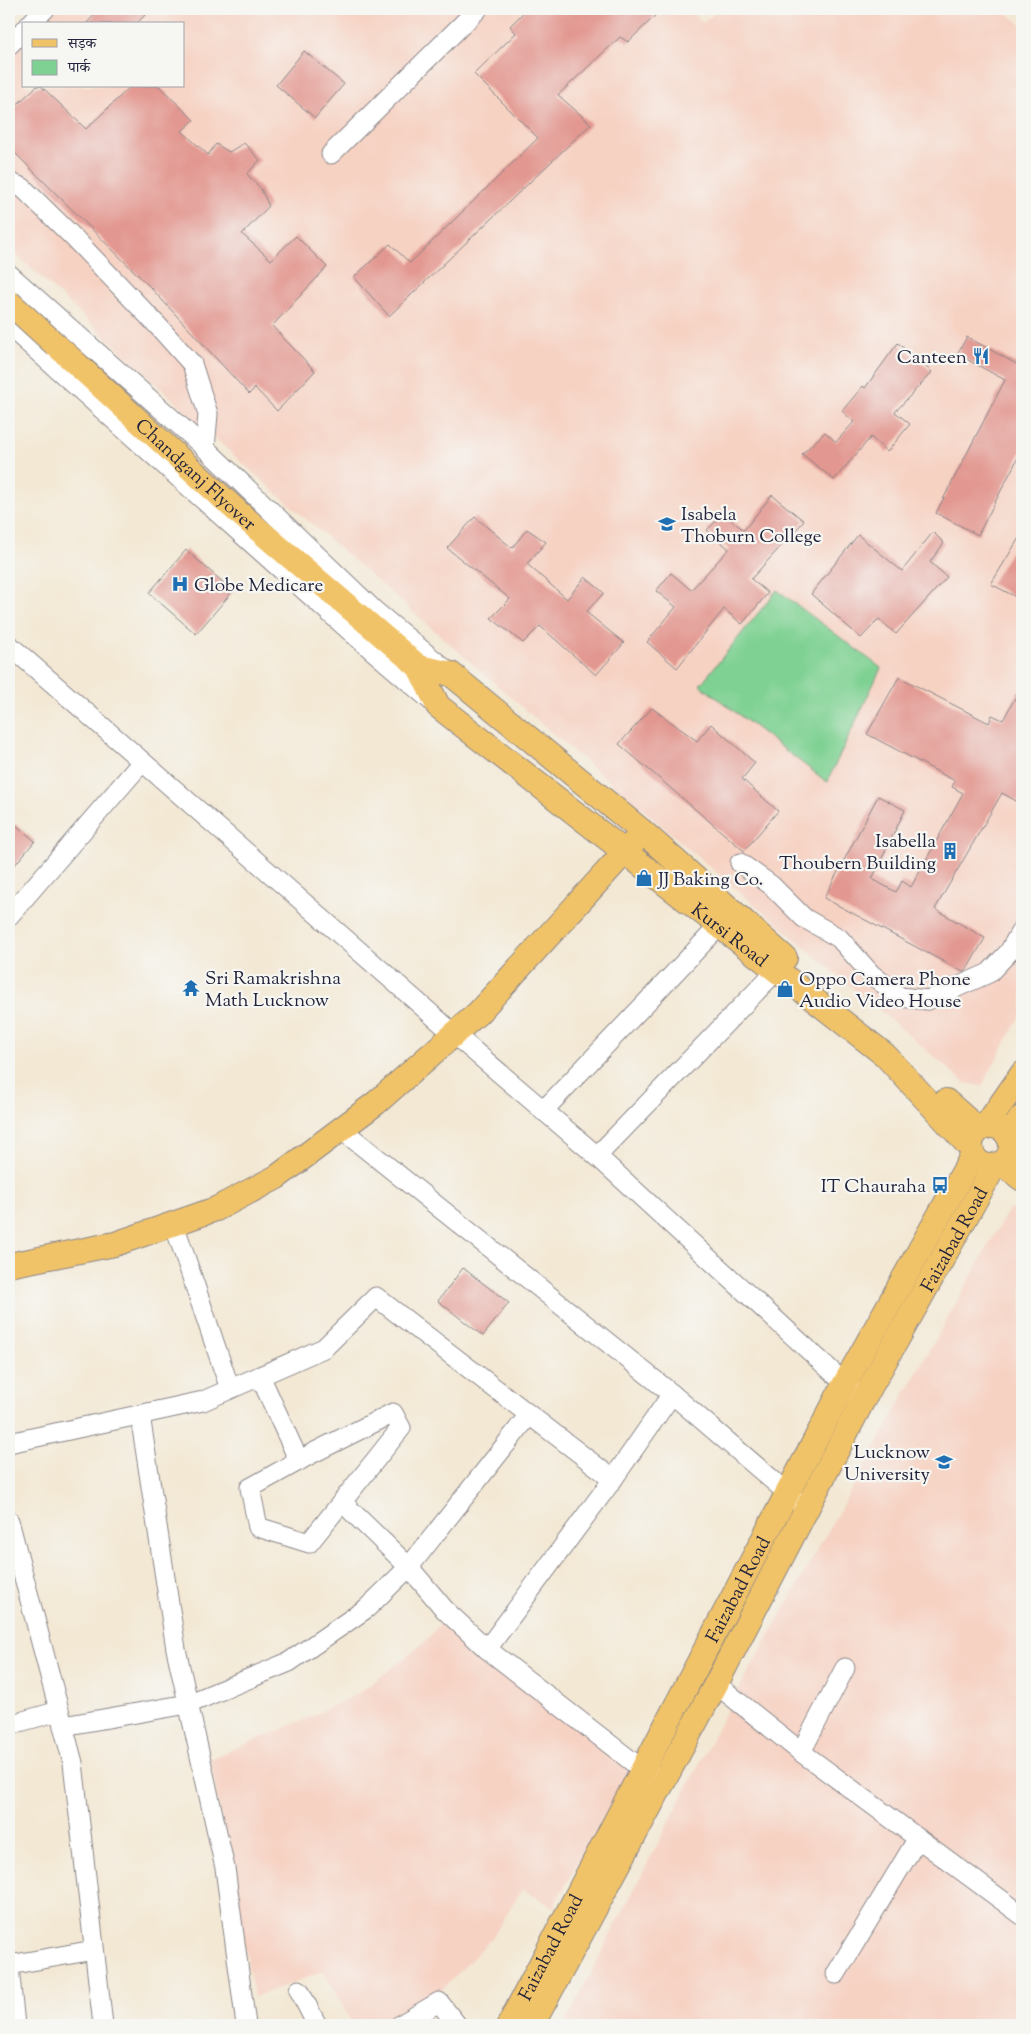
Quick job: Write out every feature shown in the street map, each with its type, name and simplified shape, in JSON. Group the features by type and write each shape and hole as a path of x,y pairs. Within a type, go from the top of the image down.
{"main road":[{"name":"Chandganj Flyover","path":"9,302 239,513 388,642"},
{"name":"Kursi Road","path":"388,642 419,667 438,706 886,1056 977,1140"},
{"name":"Kursi Road","path":"419,667 451,674 643,832 977,1140"},
{"path":"9,1264 115,1244 216,1209 278,1177 376,1104 478,1013 643,832"},
{"name":"Faizabad Road","path":"532,2025 716,1684 797,1501 845,1383 977,1140 1022,1074"},
{"path":"998,1164 1009,1154 1022,1117"},
{"path":"1013,1142 998,1127 977,1140 982,1164 998,1164 1022,1179"},
{"name":"Faizabad Road","path":"509,2025 642,1770 797,1501 863,1400 998,1164"}],"street":[{"path":"32,22 45,9"},
{"path":"331,154 478,9"},
{"path":"9,45 22,32"},
{"path":"9,182 23,188 74,238 192,364 208,414 204,448"},
{"path":"9,274 204,448 375,611 451,674"},
{"path":"37,298 9,327 351,632 438,706"},
{"path":"11,651 597,1156 863,1400"},
{"path":"9,916 142,762"},
{"path":"740,863 771,885 804,918 839,938 871,974 900,997 928,1000 989,973 1009,952 1022,929"},
{"path":"543,1111 720,925"},
{"path":"597,1156 777,970"},
{"path":"341,1129 672,1394 797,1501"},
{"path":"174,1224 230,1389"},
{"path":"9,1443 204,1401 324,1348 376,1297 613,1479"},
{"path":"260,1376 299,1461"},
{"path":"487,1649 613,1479 672,1394"},
{"path":"393,1413 400,1428 309,1543 258,1527 250,1488 299,1461 393,1413"},
{"path":"9,1725 188,1704 290,1662 367,1608 409,1567 529,1415"},
{"path":"140,1416 176,1649 225,1868 246,2025"},
{"path":"342,1502 409,1567 445,1610 487,1649 642,1770 664,1780"},
{"path":"9,1521 72,1763 103,2025"},
{"path":"801,1752 845,1668"},
{"path":"716,1684 801,1752 1022,1915"},
{"path":"836,1974 918,1838"},
{"path":"15,2025 9,1966 94,1950"},
{"path":"298,1990 317,2025"},
{"path":"400,2025 438,2002 457,2025"}],"shaded area":[{"name":"Isabela Thoburn College","path":"55,9 689,9 703,23 719,9 1001,9 1022,25 1022,1012 982,1086 965,1083 552,733 243,464 9,248 9,55 22,42 22,88 185,88 185,22 42,22"},
{"name":"Lucknow University","path":"1009,1209 1022,1210 1022,2025 564,2025 725,1714"},
{"path":"443,1621 631,1769 553,1907 522,1889 492,1938 439,1993 385,2025 353,2025 324,1971 254,1997 210,1759 304,1720 361,1692 424,1643"}],"green space":[{"path":"777,590 881,668 827,782 700,685"}],"building":[{"path":"100,9 151,9 138,22 88,22"},
{"path":"527,9 648,9 655,16 628,42 620,37 558,95 591,124 389,316 354,277 390,244 410,263 538,138 474,74 516,33 510,26"},
{"path":"304,51 344,84 315,118 276,85"},
{"path":"35,88 43,88 86,129 129,88 161,88 194,120 182,131 208,155 216,144 229,152 244,143 260,160 247,174 261,189 269,206 242,234 271,260 296,236 327,267 272,326 315,371 277,411 255,388 249,394 150,287 9,147 9,112"},
{"path":"967,337 1022,367 1022,450 978,535 936,513 1005,380 957,354"},
{"path":"898,343 932,372 895,412 910,424 887,452 871,437 834,480 802,454 825,432 836,442 854,422 842,411 863,386 865,388"},
{"path":"772,495 804,521 751,579 768,593 742,624 724,609 677,668 647,642 676,607 656,591 671,573 691,590 729,549 707,530 723,514 744,530"},
{"path":"475,517 512,548 527,529 546,542 527,564 567,599 585,577 604,593 586,612 624,643 596,675 540,626 523,643 491,618 510,599 447,548"},
{"path":"933,532 944,543 930,562 947,577 896,634 879,619 861,638 811,594 858,535 902,571"},
{"path":"1022,533 1022,600 991,584"},
{"path":"186,550 233,591 196,634 149,593"},
{"name":"Isabella Thoubern Building","path":"899,677 989,723 992,715 1003,720 1022,685 1022,793 1018,802 1002,793 935,909 985,938 966,971 963,972 824,898 878,796 905,810 872,879 896,892 902,881 911,887 963,793 952,787 955,781 867,734"},
{"path":"652,708 697,741 711,724 755,763 742,779 778,811 744,851 619,744"},
{"path":"15,824 35,841 9,872 9,832"},
{"path":"463,1268 509,1303 483,1336 438,1301"}],"place":[{"name":"Canteen","path":"981,356"},
{"name":"Isabela Thoburn College","path":"667,524"},
{"name":"Globe Medicare","path":"180,584"},
{"name":"Isabella Thoubern Building","path":"950,851"},
{"name":"JJ Baking Co.","path":"644,878"},
{"name":"Sri Ramakrishna Math Lucknow","path":"191,988"},
{"name":"Oppo Camera Phone Audio Video House","path":"785,989"},
{"name":"IT Chauraha","path":"940,1185"},
{"name":"Lucknow University","path":"944,1462"}]}
